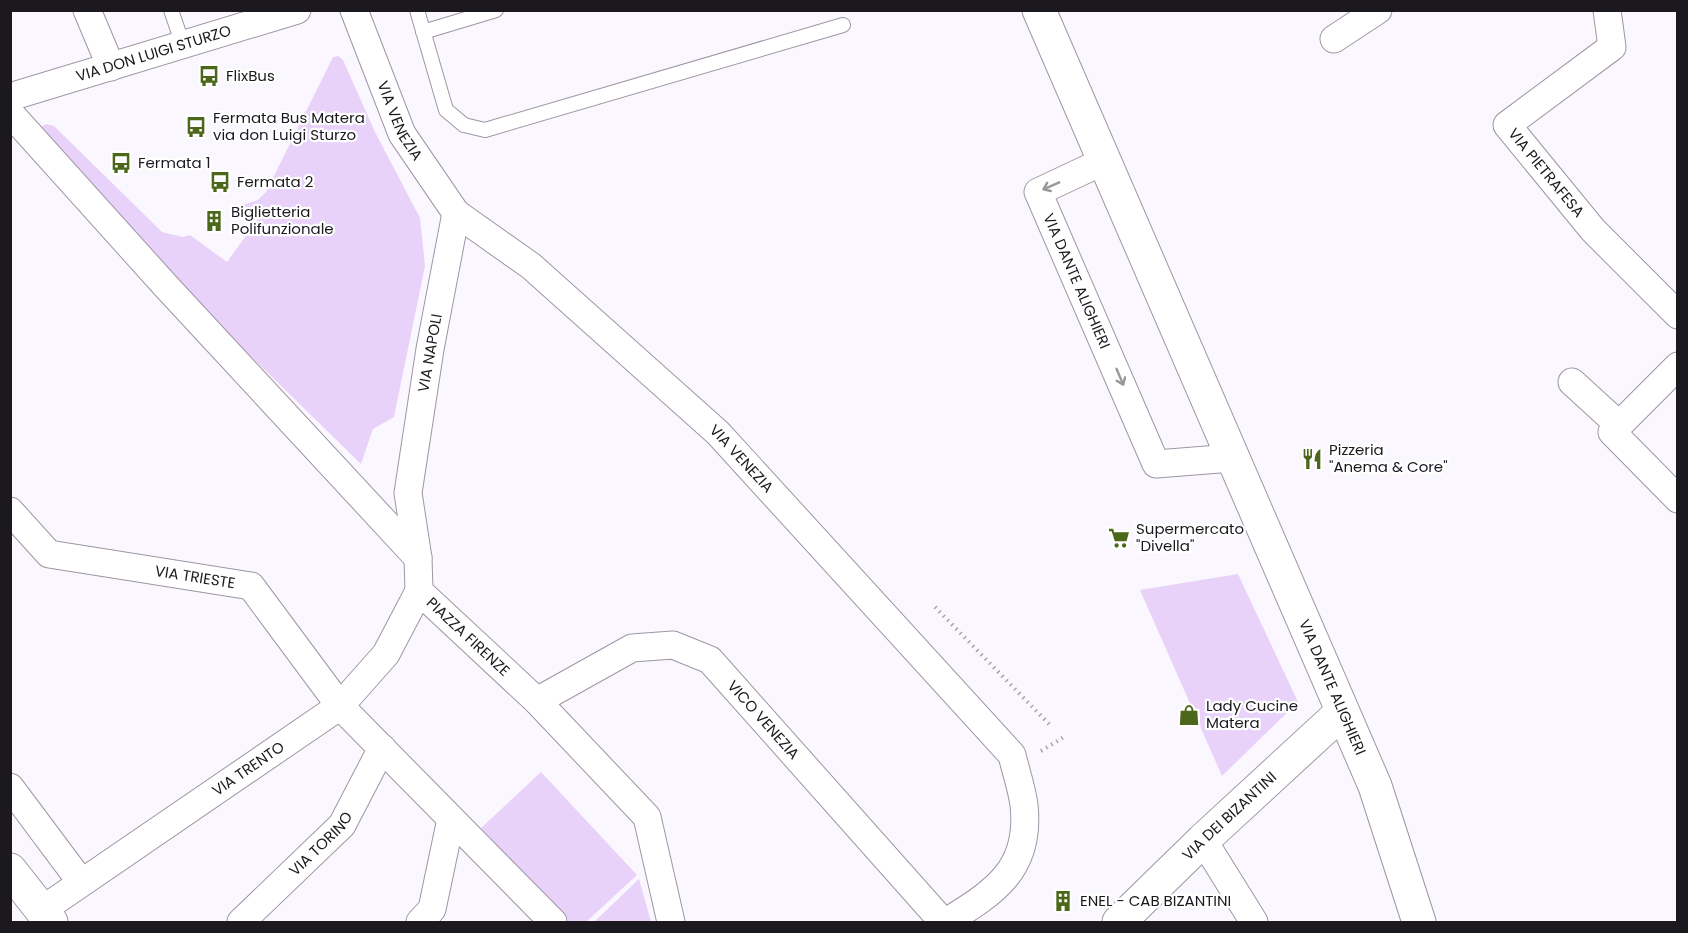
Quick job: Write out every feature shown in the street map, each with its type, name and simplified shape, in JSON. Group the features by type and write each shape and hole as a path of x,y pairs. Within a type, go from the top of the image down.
{"main road":[{"name":"VIA DANTE ALIGHIERI","path":"1039,10 1375,786 1419,922"},
{"name":"VIA DEI BIZANTINI","path":"1119,922 1203,840 1342,712"},
{"path":"10,870 46,916"}],"street":[{"path":"87,10 111,66"},
{"name":"VIA DON LUIGI STURZO","path":"10,97 297,10"},
{"name":"VIA VENEZIA","path":"354,10 402,134 456,213 531,266 718,432 1012,755 1024,804 1024,844 1004,881 979,902 945,922"},
{"path":"1334,39 1378,10"},
{"name":"VIA PIETRAFESA","path":"1606,10 1612,47 1507,125 1579,214 1677,315"},
{"path":"10,113 164,284 418,558"},
{"name":"VIA DANTE ALIGHIERI","path":"1104,161 1038,192 1156,464 1232,458"},
{"name":"VIA NAPOLI","path":"408,493 430,349 456,213"},
{"path":"1677,366 1612,432 1677,499"},
{"path":"1572,382 1619,424"},
{"name":"PIAZZA FIRENZE","path":"408,493 418,558 419,591 537,701 647,817 671,922"},
{"name":"VIA TRIESTE","path":"10,511 49,554 251,586 340,706 548,921"},
{"name":"VIA TRENTO","path":"46,916 81,882 340,706 386,654 419,591"},
{"name":"VICO VENEZIA","path":"537,701 632,648 673,645 710,660 945,922"},
{"name":"VIA TORINO","path":"241,922 342,825 382,748"},
{"path":"10,787 81,882"},
{"path":"420,922 432,909 451,819"},
{"path":"1203,840 1254,922"}],"lane":[{"path":"171,10 183,45"},
{"path":"417,10 446,110 464,124 485,130 843,25"},
{"path":"423,32 496,10"}],"path":[{"path":"935,607 1050,725"}],"shaded area":[{"path":"338,56 343,60 375,132 420,218 425,266 394,417 373,429 361,464 237,343 40,133 41,127 46,124 54,126 162,232 183,237 190,235 227,262 258,219 239,206 258,200 266,192 333,57"},
{"path":"1238,574 1298,702 1222,776 1140,590"},
{"path":"541,772 637,875 586,922 570,922 481,828"},
{"path":"639,879 651,922 594,922"}],"place":[{"name":"FlixBus","path":"209,76"},
{"name":"Fermata Bus Matera via don Luigi Sturzo","path":"196,127"},
{"name":"Fermata 1","path":"121,163"},
{"name":"Fermata 2","path":"220,182"},
{"name":"Biglietteria Polifunzionale","path":"214,221"},
{"name":"Pizzeria \"Anema & Core\"","path":"1312,459"},
{"name":"Supermercato \"Divella\"","path":"1119,538"},
{"name":"Lady Cucine Matera","path":"1189,715"},
{"name":"ENEL - CAB BIZANTINI","path":"1063,901"}]}
